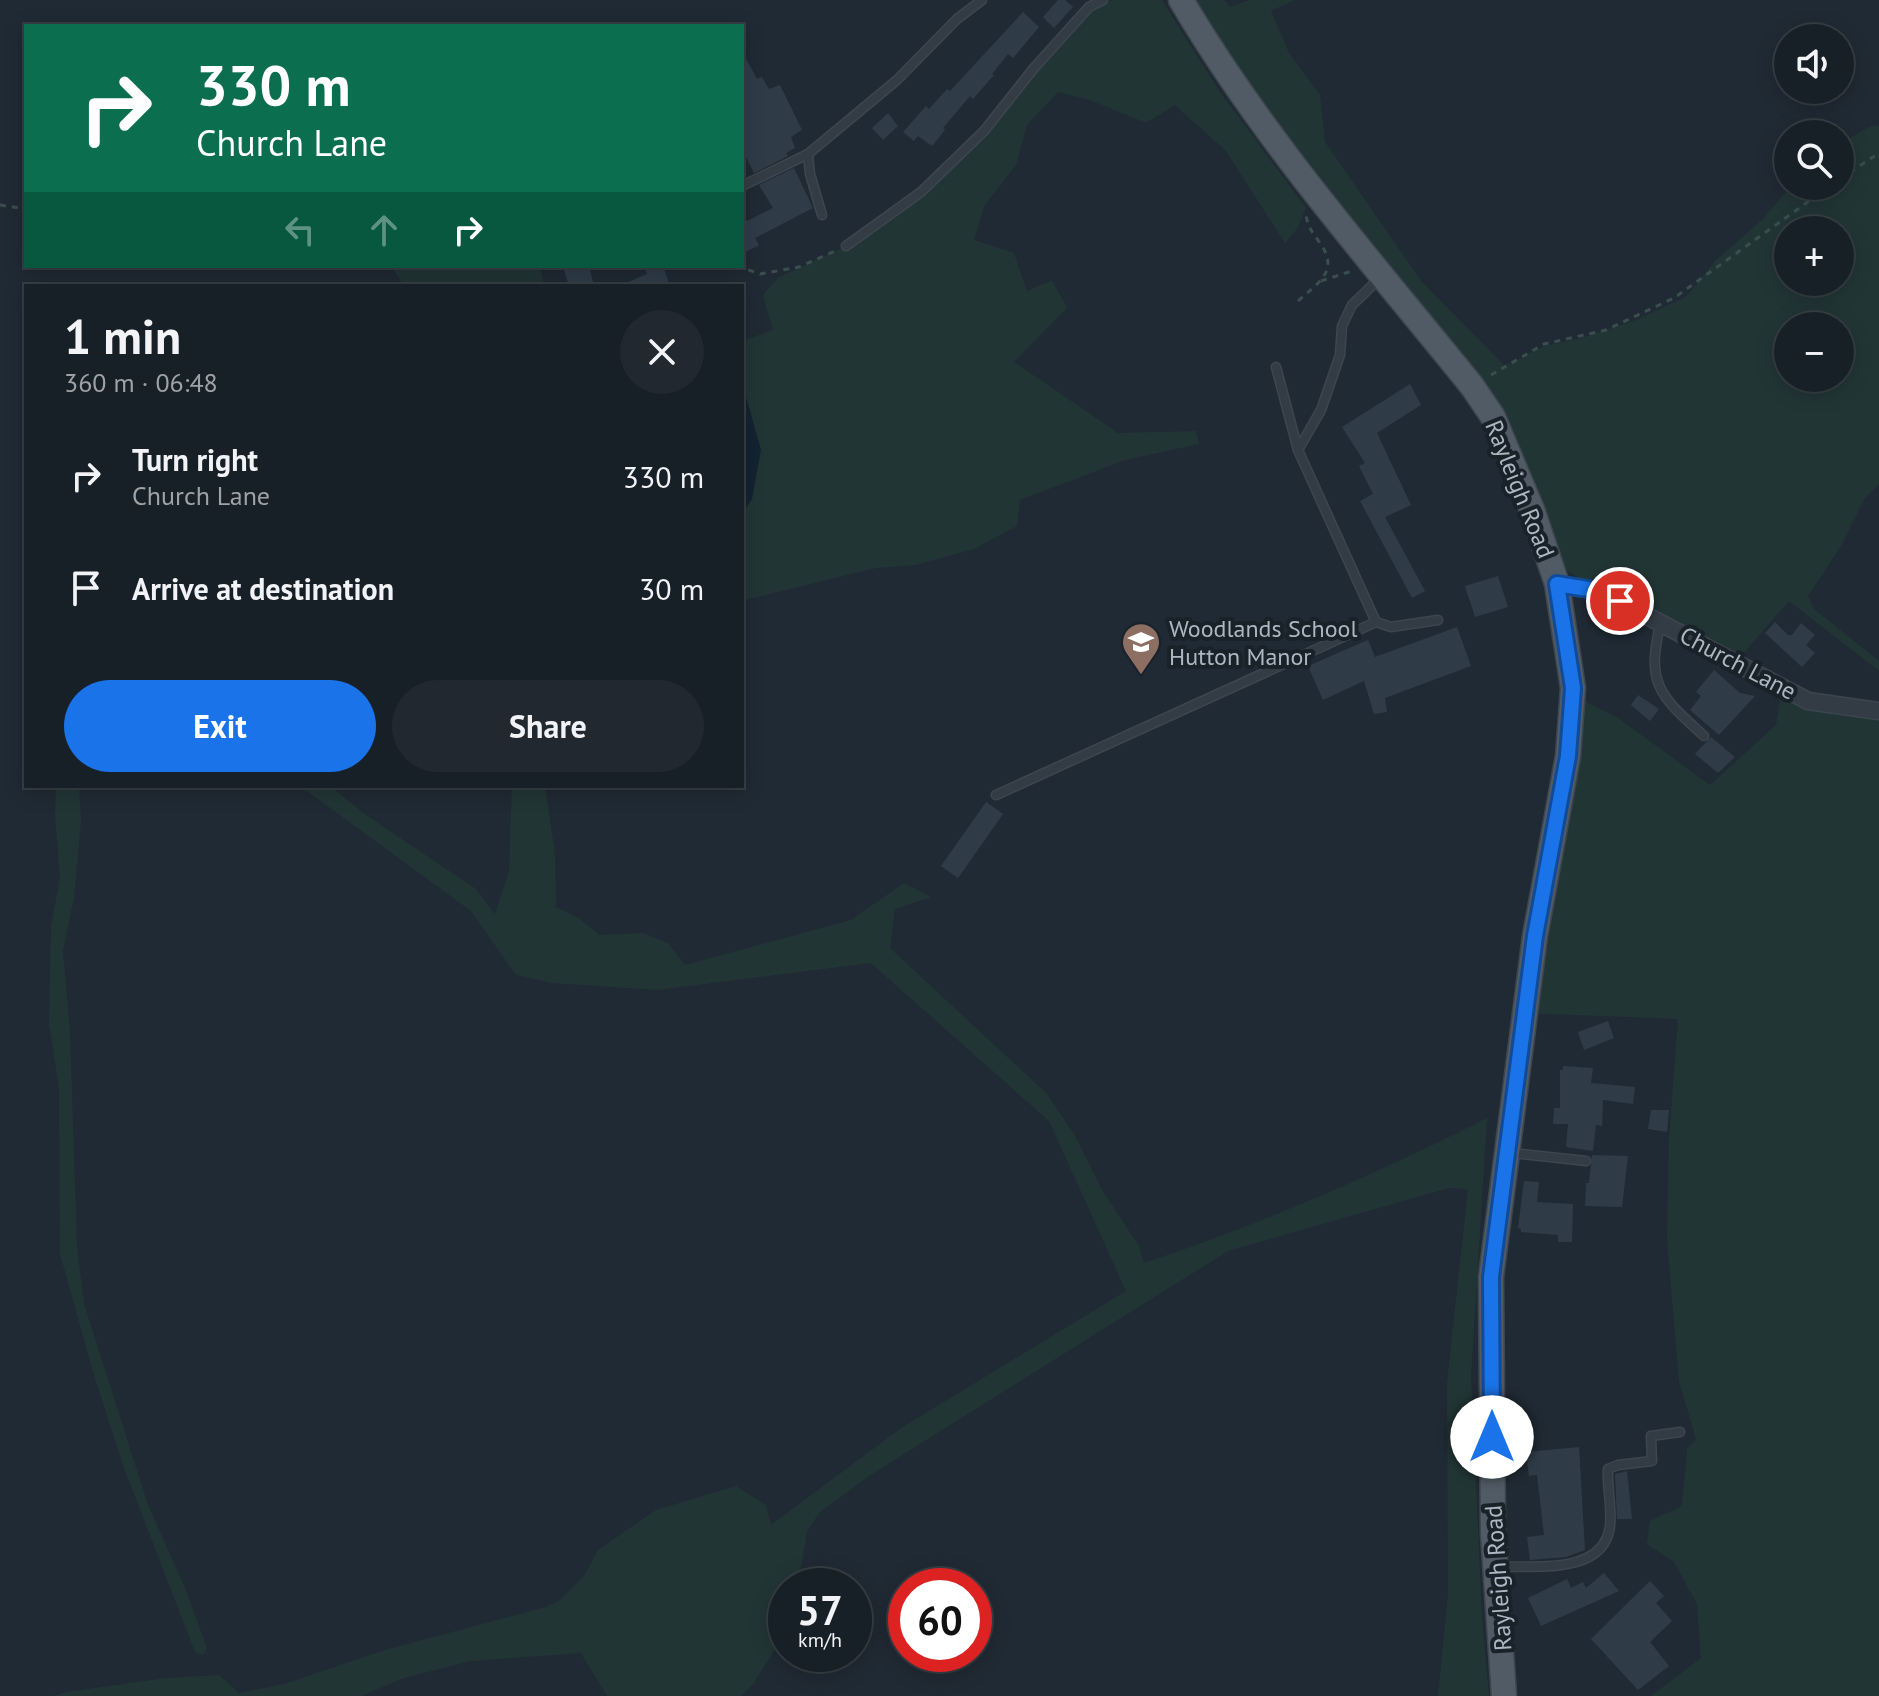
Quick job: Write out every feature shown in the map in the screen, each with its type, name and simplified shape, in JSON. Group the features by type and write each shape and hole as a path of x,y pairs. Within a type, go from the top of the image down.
{"main road":[{"name":"Rayleigh Road","path":"1181,0 1250,106 1304,179 1472,386 1493,417 1522,484 1557,584 1573,688 1568,756 1535,936 1491,1277 1493,1533 1504,1696"}],"street":[{"name":"Church Lane","path":"1557,584 1600,591 1808,701 1879,711"}],"lane":[{"path":"744,185 808,154 897,80 957,19 982,0"},
{"path":"846,246 921,192 984,131 1034,68 1089,7 1103,0"},
{"path":"808,154 810,174 822,215"},
{"path":"1298,450 1321,410 1340,355 1342,326 1352,305 1383,275"},
{"path":"1276,367 1298,450 1376,622"},
{"path":"996,795 1376,622 1391,627 1438,620"},
{"path":"1661,621 1654,647 1656,683 1675,709 1704,736"},
{"path":"1507,1153 1586,1161"},
{"path":"1495,1567 1576,1563 1593,1556 1607,1540 1610,1528 1608,1469 1652,1461 1651,1436 1680,1432"}],"path":[{"path":"1854,170 1879,153"},
{"path":"1298,301 1325,275 1330,263 1328,254 1309,229 1304,179"},
{"path":"1472,386 1544,344 1606,330 1674,298 1810,200"},
{"path":"0,205 24,209"},
{"path":"743,268 760,274 799,267 846,246"},
{"path":"1318,282 1356,270"}],"green space":[{"path":"1112,0 1162,0 1218,89 1306,208 1297,229 1285,243 1226,151 1175,105 1146,123 1090,100 1058,92 1027,125 1016,165 984,206 974,240 1014,253 1027,291 1052,280 1067,308 1014,362 1118,433 1196,431 1199,444 1125,460 1020,500 1017,526 974,549 916,565 876,568 745,600 744,510 752,499 747,400 744,395 744,340 773,330 763,295 778,278 846,246 921,192 984,131 1089,7"},
{"path":"1181,0 1224,0 1230,7 1249,0 1295,0 1271,11 1289,53 1320,95 1325,142 1422,282 1505,366 1544,346 1578,339 1636,320 1686,297 1716,260 1763,219 1779,200 1854,200 1854,136 1871,126 1879,126 1879,484 1864,499 1841,546 1808,596 1814,609 1879,661 1879,671 1789,601 1736,662 1600,591 1563,568 1493,417"},
{"path":"392,268 540,268 544,284 403,284"},
{"path":"1782,687 1879,711 1879,1696 1651,1696 1701,1658 1697,1604 1674,1562 1647,1544 1650,1521 1682,1506 1687,1449 1696,1439 1679,1381 1667,1241 1669,1139 1678,1019 1525,1013 1572,695 1618,718 1710,785 1776,725"},
{"path":"56,788 79,788 81,821 74,897 63,951 70,1033 77,1248 84,1304 148,1505 185,1588 207,1648 203,1655 195,1652 124,1468 60,1254 59,1088 49,1024 51,927 60,877"},
{"path":"303,788 332,788 366,815 476,889 495,914 509,872 512,788 545,788 555,854 556,907 580,919 599,935 643,933 668,943 685,965 851,920 904,883 931,897 895,909 890,948 1046,1093 1074,1134 1102,1190 1139,1246 1144,1263 1318,1197 1487,1118 1471,1375 1482,1616 1489,1696 1438,1696 1448,1595 1447,1383 1468,1189 1449,1188 1228,1251 869,1476 820,1512 807,1531 801,1568 768,1568 768,1660 741,1696 607,1696 581,1653 471,1661 404,1678 361,1696 54,1696 166,1678 219,1675 239,1693 284,1684 385,1650 546,1607 560,1600 584,1576 598,1550 656,1510 736,1486 766,1505 771,1525 901,1428 1126,1291 1049,1121 871,963 657,990 552,983 516,975 471,911"}],"water":[{"path":"744,395 761,450 752,499 744,510"}],"building":[{"path":"1058,0 1065,0 1073,7 1054,28 1043,17"},
{"path":"1023,12 1039,27 1013,58 1008,54 973,99 970,96 932,146 918,136 914,141 903,132 926,106 929,109 947,89 950,91"},
{"path":"744,55 757,79 762,77 769,89 780,85 802,130 791,137 795,148 786,153 788,156 754,173 744,153"},
{"path":"888,113 898,126 883,140 872,128"},
{"path":"794,168 813,208 755,238 759,245 744,253 744,216 747,221 773,208 759,185"},
{"path":"564,268 590,268 594,284 568,284"},
{"path":"645,268 664,268 669,284 624,284 647,274"},
{"path":"1410,384 1421,405 1377,433 1411,505 1385,517 1425,591 1412,598 1360,501 1373,494 1359,466 1365,463 1342,427"},
{"path":"1498,576 1508,607 1475,617 1465,586"},
{"path":"1775,622 1788,635 1792,635 1801,623 1815,635 1806,645 1815,653 1802,667 1765,633"},
{"path":"1457,627 1471,666 1385,698 1387,712 1374,714 1364,681 1323,700 1308,666 1368,640 1375,657"},
{"path":"1714,670 1740,693 1755,696 1719,735 1690,710 1701,696 1696,692"},
{"path":"1638,695 1659,709 1650,721 1631,705"},
{"path":"1711,737 1735,757 1718,773 1695,754"},
{"path":"986,802 1003,814 958,878 941,866"},
{"path":"1608,1021 1614,1038 1584,1050 1578,1032"},
{"path":"1563,1066 1593,1068 1591,1083 1635,1087 1633,1104 1603,1100 1602,1126 1596,1125 1593,1151 1566,1147 1568,1124 1553,1124 1554,1108 1560,1108 1560,1070"},
{"path":"1651,1110 1669,1110 1667,1132 1648,1129"},
{"path":"1592,1155 1628,1156 1622,1207 1585,1206"},
{"path":"1524,1181 1539,1182 1537,1202 1573,1204 1572,1242 1558,1242 1558,1235 1521,1232 1518,1228"},
{"path":"1579,1447 1585,1550 1566,1557 1530,1560 1527,1537 1544,1535 1537,1475 1529,1476 1526,1452"},
{"path":"1627,1471 1632,1519 1617,1519 1615,1474"},
{"path":"1604,1573 1619,1591 1541,1626 1528,1598 1567,1579 1571,1588 1583,1582 1586,1588"},
{"path":"1650,1581 1664,1596 1656,1603 1672,1621 1650,1642 1669,1666 1638,1690 1591,1639"}],"place":[{"name":"Woodlands School Hutton Manor","path":"1141,676"}],"route":[{"path":"1492,1437 1491,1277 1535,936 1568,756 1573,688 1557,584 1600,591 1620,601"}]}
